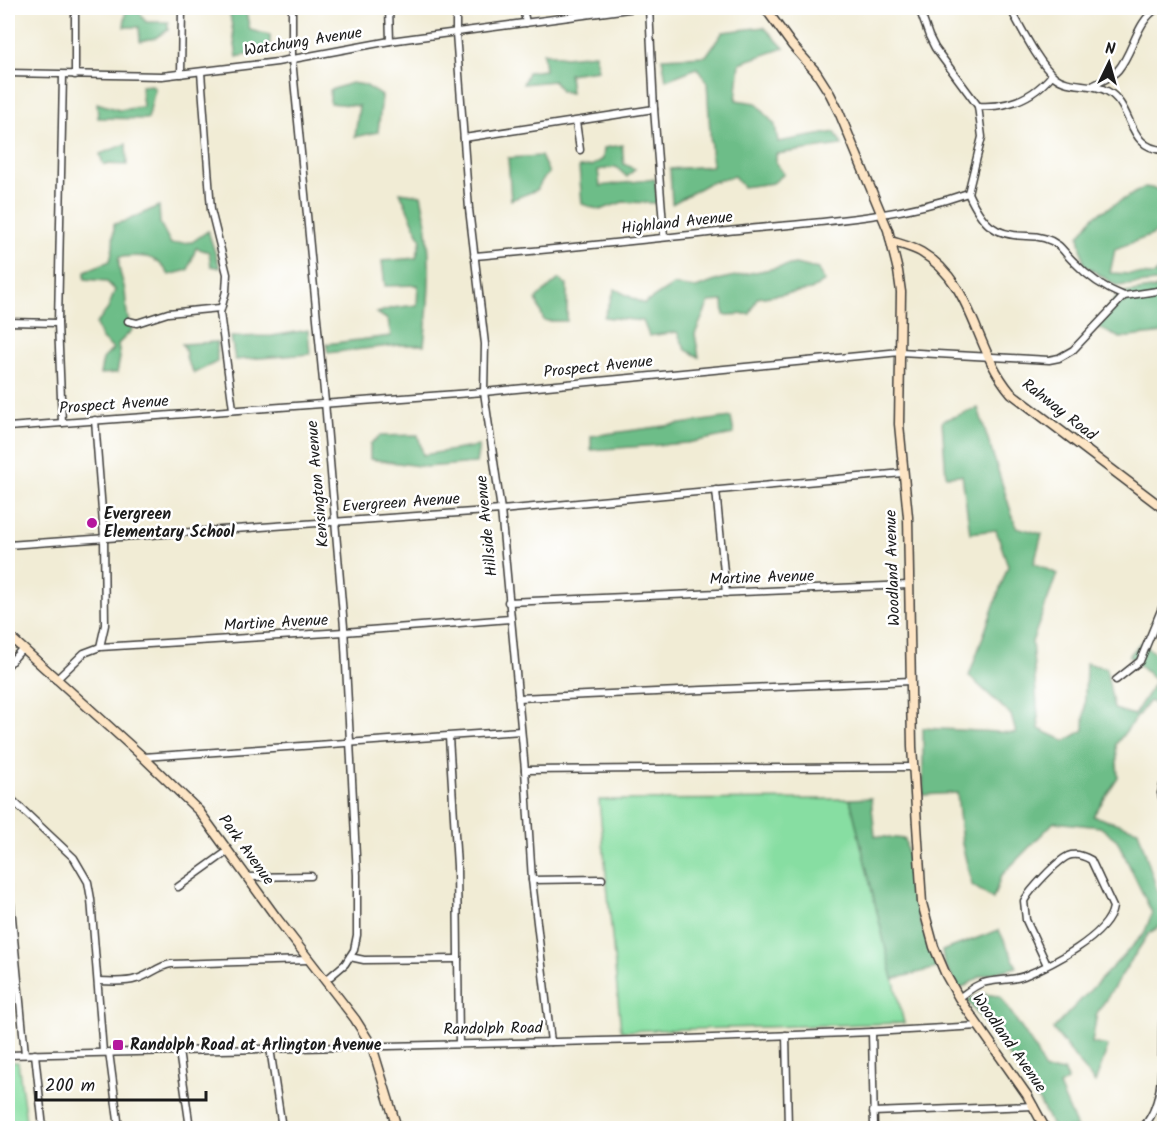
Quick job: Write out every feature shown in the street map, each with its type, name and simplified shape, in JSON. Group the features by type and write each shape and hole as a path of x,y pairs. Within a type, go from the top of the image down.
{"street":[{"path":"75,8 75,75"},
{"path":"181,74 182,8"},
{"name":"Kensington Avenue","path":"292,8 292,59 325,402 344,632 357,875 357,935 350,957"},
{"path":"389,8 390,41"},
{"name":"Hillside Avenue","path":"456,8 456,33 474,256 485,344 484,392 501,510 525,770 532,880 551,1042"},
{"path":"523,8 526,23"},
{"name":"Watchung Avenue","path":"8,73 162,76 201,72 292,59 390,41 636,8"},
{"path":"649,8 664,237"},
{"name":"Woodland Avenue","path":"765,8 831,94 891,241 901,292 899,424 908,517 913,767 922,903 941,964 959,998 1034,1106 1045,1128"},
{"path":"919,8 928,36 935,48 978,106 982,137 968,193 975,208 993,229 1001,234 1013,236 1037,236 1057,244 1095,282 1124,296 1164,290"},
{"path":"1010,8 1045,67 1053,75 1064,82 1094,86 1109,92 1118,100 1137,135 1146,146 1164,150"},
{"path":"1094,86 1116,72 1146,18 1158,8"},
{"path":"201,72 211,210 227,274 226,291 220,308 233,409"},
{"path":"62,423 58,323 63,75"},
{"path":"978,106 996,106 1021,100 1036,91 1053,75"},
{"path":"464,138 654,109"},
{"path":"576,122 580,150"},
{"name":"Highland Avenue","path":"474,256 573,248 882,215 941,202 968,193"},
{"name":"Rahway Road","path":"891,241 919,250 945,270 956,283 987,356 1011,393 1164,509"},
{"name":"Prospect Avenue","path":"8,427 484,392 900,352 1049,360 1059,358 1073,350 1124,296"},
{"path":"128,321 137,323 168,313 220,308"},
{"path":"8,322 58,323"},
{"path":"95,420 104,537 105,626 100,647"},
{"name":"Evergreen Avenue","path":"8,545 501,510 903,473"},
{"path":"716,490 726,593"},
{"name":"Martine Avenue","path":"508,602 909,585"},
{"path":"1116,680 1140,662 1164,603"},
{"name":"Martine Avenue","path":"56,680 84,653 100,647 510,619"},
{"name":"Park Avenue","path":"8,635 199,811 372,1046 397,1128"},
{"path":"8,665 22,649"},
{"path":"518,698 911,681"},
{"path":"143,757 521,731"},
{"path":"449,737 458,866 459,1043"},
{"path":"525,770 913,767"},
{"path":"1164,781 1161,793 1164,806"},
{"path":"8,796 74,858 84,875 91,899 106,1052 119,1128"},
{"path":"178,886 228,851"},
{"path":"959,998 981,983 1022,977 1047,965 1076,951 1112,915 1113,907 1091,860 1085,856 1074,855 1061,861 1024,900 1026,920 1047,965"},
{"path":"8,875 24,1054"},
{"path":"247,878 311,876"},
{"path":"532,880 602,879"},
{"path":"325,981 350,957 364,960 458,958"},
{"path":"98,981 134,980 163,965 171,964 308,960"},
{"path":"1142,1128 1156,1108 1160,1091 1164,1001"},
{"name":"Randolph Road","path":"8,1055 786,1035 979,1026"},
{"path":"872,1032 874,1128"},
{"path":"786,1035 788,1128"},
{"path":"270,1048 282,1128"},
{"path":"179,1050 190,1128"},
{"path":"35,1054 43,1128"},
{"path":"873,1112 1034,1106"}],"green space":[{"path":"126,8 140,8 140,13 146,22 168,22 168,30 155,38 140,41 139,27 124,27"},
{"path":"229,8 245,8 250,30 270,35 270,50 237,57"},
{"path":"764,27 784,48 740,63 736,100 756,103 775,125 778,142 835,132 842,145 776,154 776,163 784,174 773,183 743,187 734,176 709,183 672,204 670,169 712,166 707,82 697,68 666,80 662,58 706,56 723,32"},
{"path":"543,53 565,57 595,54 598,70 569,74 571,93 561,91 554,81 523,84 528,72 545,70"},
{"path":"351,83 365,85 382,96 378,132 355,137 359,106 330,103 330,90"},
{"path":"152,85 155,89 148,119 98,118 97,103 119,110 143,107 141,86"},
{"path":"126,144 127,165 103,164 100,154"},
{"path":"622,145 624,164 635,169 627,177 616,167 598,170 600,186 655,179 657,203 623,202 600,210 582,204 579,167 592,166 603,159 604,148"},
{"path":"541,156 549,173 537,190 511,200 508,158"},
{"path":"1145,187 1164,190 1164,227 1152,235 1115,249 1110,273 1154,275 1164,266 1164,279 1117,286 1084,265 1079,236 1094,216"},
{"path":"400,192 421,195 425,214 429,270 424,345 399,345 328,353 326,344 391,336 388,320 377,313 392,308 417,305 418,285 385,286 382,261 416,258 421,240"},
{"path":"159,206 160,223 171,244 192,242 208,231 220,268 211,266 209,252 196,248 188,270 169,275 159,263 148,257 119,257 127,314 132,330 118,344 120,358 117,373 100,374 103,359 113,349 101,338 96,324 108,309 115,290 106,281 85,279 85,271 110,261 114,224"},
{"path":"795,264 818,269 825,281 811,290 757,298 750,314 724,315 723,301 709,302 695,334 699,357 686,350 677,332 649,336 643,321 604,317 615,289 644,304 673,285 696,288 721,279"},
{"path":"559,279 567,285 567,321 544,321 536,299"},
{"path":"1164,287 1164,333 1120,338 1095,326 1119,294"},
{"path":"308,330 310,354 235,360 231,337 272,336"},
{"path":"217,342 217,362 194,373 187,361 182,344"},
{"path":"978,408 1016,527 1042,534 1034,563 1057,574 1032,642 1039,729 1065,741 1084,730 1086,663 1106,668 1114,709 1134,715 1156,681 1129,656 1140,643 1164,659 1164,708 1149,701 1116,744 1118,778 1093,816 1138,830 1164,912 1164,924 1149,933 1097,1013 1092,1043 1108,1046 1095,1083 1053,1029 1144,934 1152,913 1117,840 1100,827 1054,822 1001,876 993,899 972,885 962,844 957,793 923,795 923,728 1016,733 1011,715 969,676 1008,566 996,530 970,533 962,475 946,476 942,421"},
{"path":"731,417 734,434 687,443 591,450 591,436"},
{"path":"418,435 423,455 479,446 476,463 426,467 370,459 370,444 380,436"},
{"path":"871,798 875,836 905,839 919,919 937,968 893,979 850,799"},
{"path":"850,799 904,1023 621,1031 599,800"},
{"path":"999,930 1017,967 981,976 959,990 944,963 942,951"},
{"path":"982,994 1000,996 1034,1047 1045,1071 1065,1071 1067,1081 1059,1086 1077,1128 1053,1128 1035,1094 967,1000"},
{"path":"8,1062 18,1062 27,1128 8,1128"}],"place":[{"name":"Evergreen Elementary School","path":"92,523"},
{"name":"Randolph Road at Arlington Avenue","path":"118,1045"}]}
